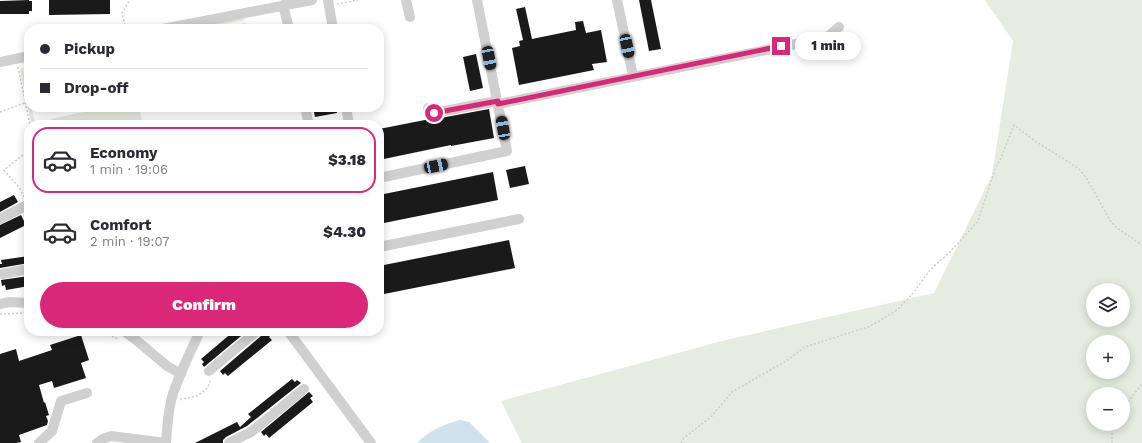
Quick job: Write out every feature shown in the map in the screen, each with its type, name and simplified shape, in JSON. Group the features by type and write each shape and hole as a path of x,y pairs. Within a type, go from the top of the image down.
{"lane":[{"path":"188,24 312,0"},
{"path":"328,0 332,24"},
{"path":"406,0 410,17"},
{"path":"384,177 507,152 477,0"},
{"path":"618,0 633,76"},
{"path":"283,5 288,24"},
{"path":"428,108 430,112 434,113 498,102 826,38 839,27"},
{"path":"0,62 24,57"},
{"path":"0,219 24,206"},
{"path":"384,246 518,220"},
{"path":"2,274 24,270"},
{"path":"0,304 9,302 24,303"},
{"path":"122,336 136,340 167,366 181,374"},
{"path":"97,443 111,436 166,443 172,397 198,336"},
{"path":"209,371 251,336"},
{"path":"292,336 371,443"},
{"path":"229,443 251,432 304,389"},
{"path":"39,443 52,431 61,401 87,393"}],"path":[{"path":"125,24 122,13 130,0"},
{"path":"18,68 24,98"},
{"path":"0,112 24,103"},
{"path":"680,443 684,438 712,416 732,392 786,361 806,347 868,327 897,310 913,293 931,269 950,252 978,221 994,174 1014,125 1035,141 1080,170 1087,179 1111,222 1117,228 1142,245"},
{"path":"24,154 4,170 20,187 24,196"},
{"path":"0,314 24,313"},
{"path":"1130,400 1142,386"},
{"path":"1112,431 1112,443"}],"shaded area":[{"path":"985,0 1142,0 1142,443 522,443 501,401 726,340 934,293 992,175 1013,41"},
{"path":"241,18 245,20 225,24 211,24"},
{"path":"23,68 24,89 20,69"},
{"path":"29,112 32,112 34,120 30,120"},
{"path":"83,112 140,112 142,120 51,120"}],"water":[{"path":"460,420 469,422 490,443 417,443 437,428"}],"building":[{"path":"49,0 110,0 110,14 49,15"},
{"path":"639,0 651,0 661,49 649,51"},
{"path":"0,1 32,1 32,11 29,11 29,14 0,14"},
{"path":"525,7 532,39 576,30 575,22 583,21 586,33 601,30 607,62 592,64 594,70 519,85 512,48 520,46 519,41 523,40 516,9"},
{"path":"476,54 483,88 470,91 463,57"},
{"path":"489,109 494,138 384,159 384,128"},
{"path":"314,112 337,112 337,113 315,117"},
{"path":"525,166 529,184 510,188 506,170"},
{"path":"493,172 498,200 384,223 384,194"},
{"path":"14,195 18,202 0,212 0,202"},
{"path":"21,215 24,221 24,226 0,238 0,225"},
{"path":"509,240 515,268 384,294 384,265"},
{"path":"24,257 24,264 0,268 0,264 2,264 1,260"},
{"path":"24,277 24,287 6,290 5,285 2,286 1,280"},
{"path":"81,336 89,360 81,363 86,378 54,388 52,381 39,385 49,415 46,416 48,421 47,425 19,435 21,442 0,443 0,354 16,349 19,361 52,350 50,345"},
{"path":"228,336 241,336 204,367 202,364 204,362 201,359"},
{"path":"261,336 270,336 269,337 272,340 228,376 225,373 223,375 220,371"},
{"path":"292,379 295,382 297,380 301,383 247,426 226,437 223,440 223,443 195,443 237,422 240,427 251,417 248,414"},
{"path":"309,392 313,396 310,398 313,402 269,438 266,434 264,436 261,432"}],"route":[{"path":"434,113 498,101 498,104 781,46"}]}
